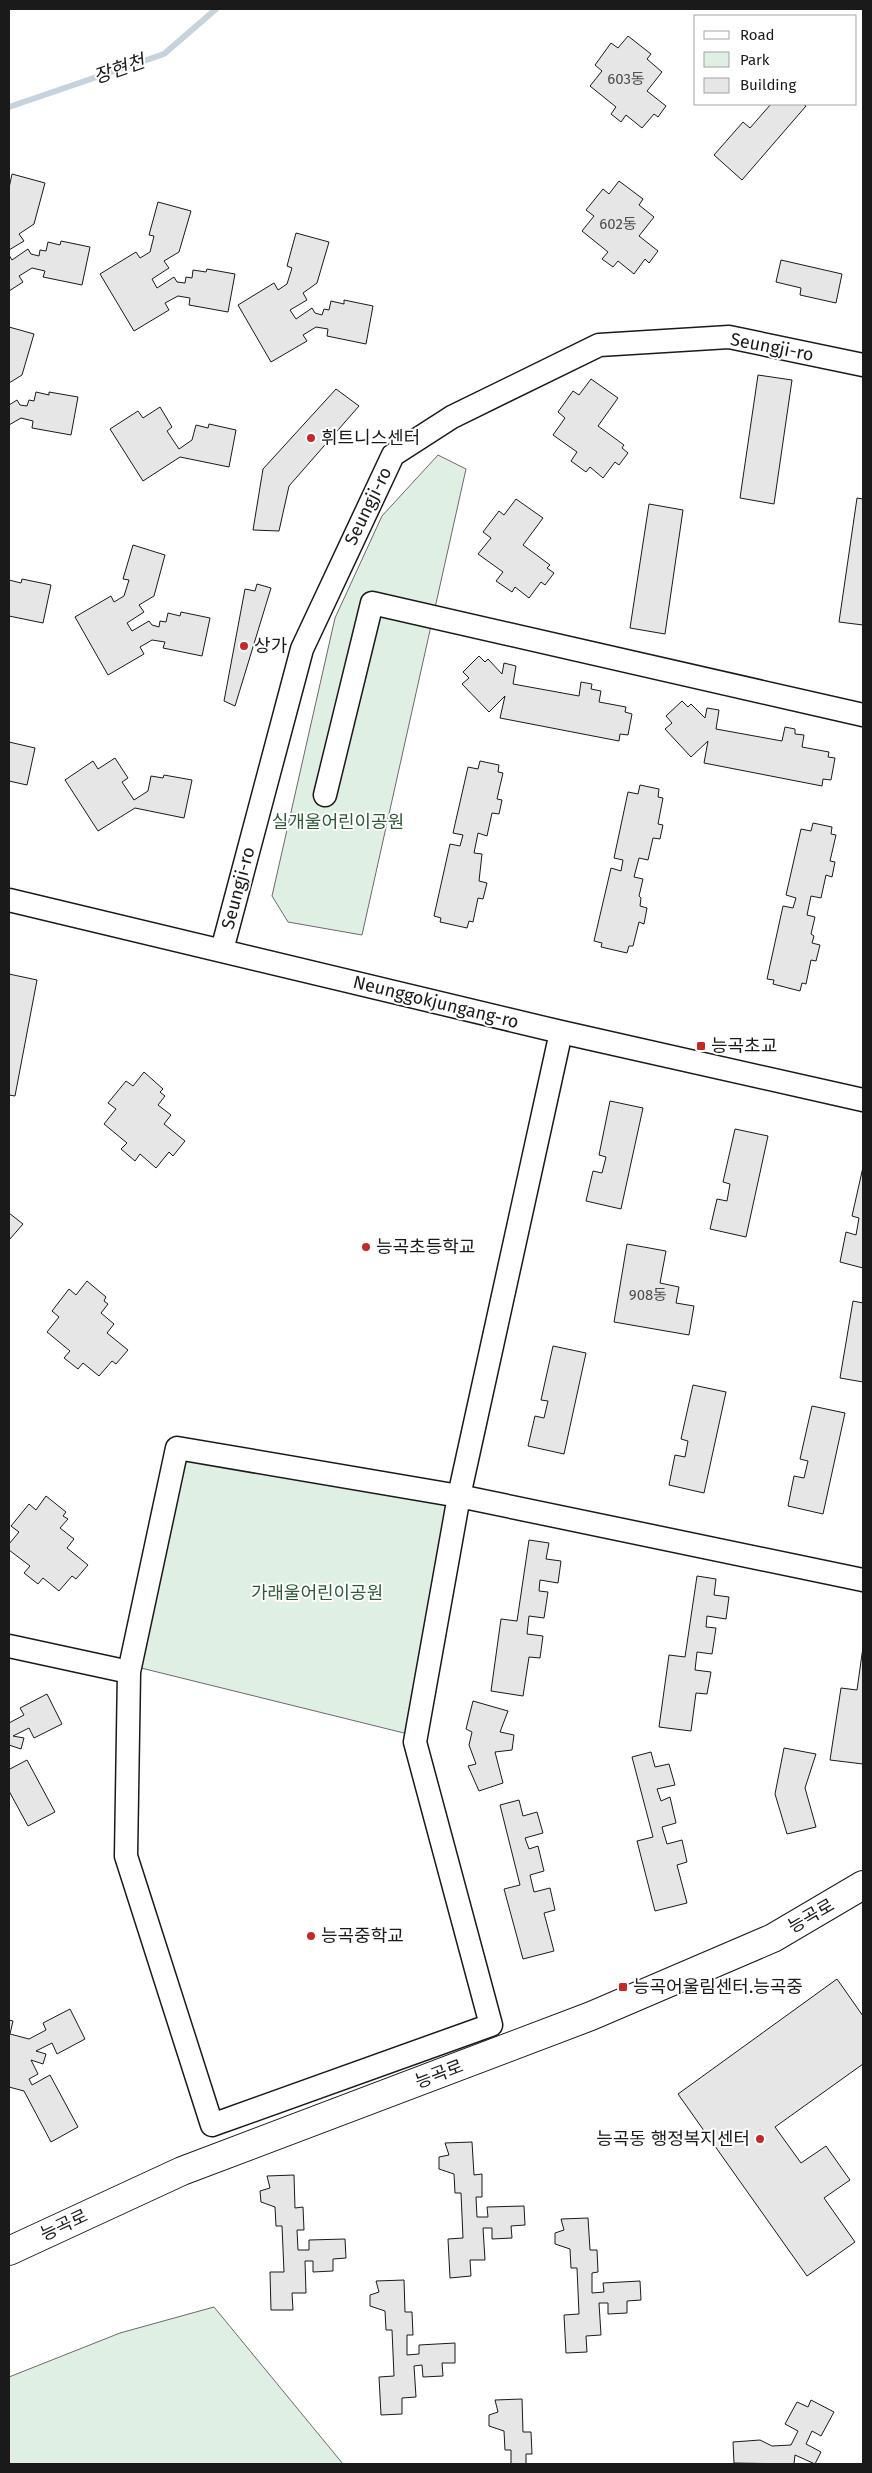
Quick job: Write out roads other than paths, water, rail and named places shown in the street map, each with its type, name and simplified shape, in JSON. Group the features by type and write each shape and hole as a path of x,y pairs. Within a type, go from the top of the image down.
{"main road":[{"name":"능곡로","path":"9,2251 182,2171 591,2016 772,1938 863,1885"}],"street":[{"name":"Seungji-ro","path":"222,950 302,649 393,456 452,417 598,344 729,337 863,365"},
{"path":"325,795 372,603 863,715"},
{"name":"Neunggokjungang-ro","path":"9,900 561,1032 863,1100"},
{"path":"561,1032 459,1496 415,1742 491,2025 212,2125 126,1856 128,1672 176,1448 459,1496 863,1580"},
{"path":"9,1646 128,1672"}],"waterway":[{"name":"장현천","path":"9,107 164,54 216,9"}],"place":[{"name":"휘트니스센터","path":"311,438"},
{"name":"상가","path":"244,646"},
{"name":"능곡초교","path":"701,1046"},
{"name":"능곡초등학교","path":"366,1247"},
{"name":"능곡중학교","path":"311,1936"},
{"name":"능곡어울림센터.능곡중","path":"623,1987"},
{"name":"능곡동 행정복지센터","path":"760,2139"}],"park label":[{"name":"실개울어린이공원","path":"338,822"},
{"name":"가래울어린이공원","path":"317,1593"}]}
